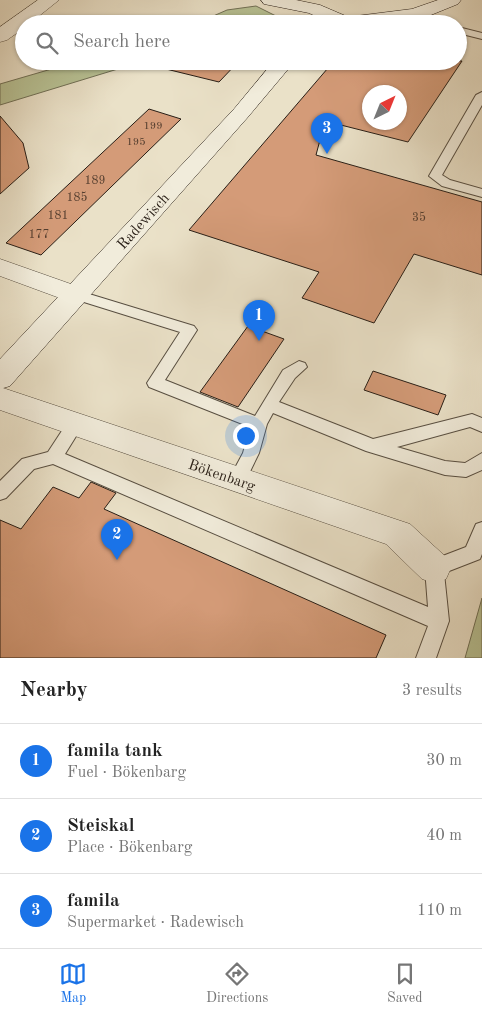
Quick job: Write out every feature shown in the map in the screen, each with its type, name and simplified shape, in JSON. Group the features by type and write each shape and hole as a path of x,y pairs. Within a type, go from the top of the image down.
{"street":[{"path":"29,15 50,0"},
{"path":"413,15 435,9 452,0"},
{"path":"275,2 314,9 327,15"},
{"path":"275,2 294,15"},
{"path":"0,36 15,25"},
{"name":"Radewisch","path":"0,378 277,70"},
{"path":"0,267 76,295"},
{"name":"Bökenbarg","path":"0,398 75,426 398,534 434,568"}],"lane":[{"path":"467,32 482,36"},
{"path":"482,95 435,176 446,183 482,193"},
{"path":"76,295 189,330 155,383 259,424"},
{"path":"237,481 251,453 259,424 268,405 289,374 299,367"},
{"path":"268,405 372,446 445,468 466,470 482,460"},
{"path":"372,446 477,423"},
{"path":"54,457 75,426"},
{"path":"0,493 28,464 54,457 439,621"},
{"path":"426,658 439,621 434,568 473,553 482,530"}],"green space":[{"path":"256,6 274,15 216,15 227,10"},
{"path":"48,70 115,70 0,105 0,84"},
{"path":"482,598 482,658 465,658"}],"building":[{"path":"170,70 230,70 219,82"},
{"path":"326,70 456,70 408,142 325,121 316,155 482,202 482,275 414,254 374,323 302,298 319,272 189,230"},
{"path":"149,109 181,119 41,255 6,243"},
{"path":"0,116 23,143 29,168 0,194"},
{"path":"248,326 284,339 238,407 200,392"},
{"path":"373,371 446,395 438,415 364,390"},
{"path":"91,482 116,493 104,509 386,635 376,658 0,658 0,520 21,529 53,487 79,498"}],"place":[{"name":"famila","path":"327,154"},
{"name":"famila tank","path":"259,341"},
{"name":"Steiskal","path":"117,560"}]}
